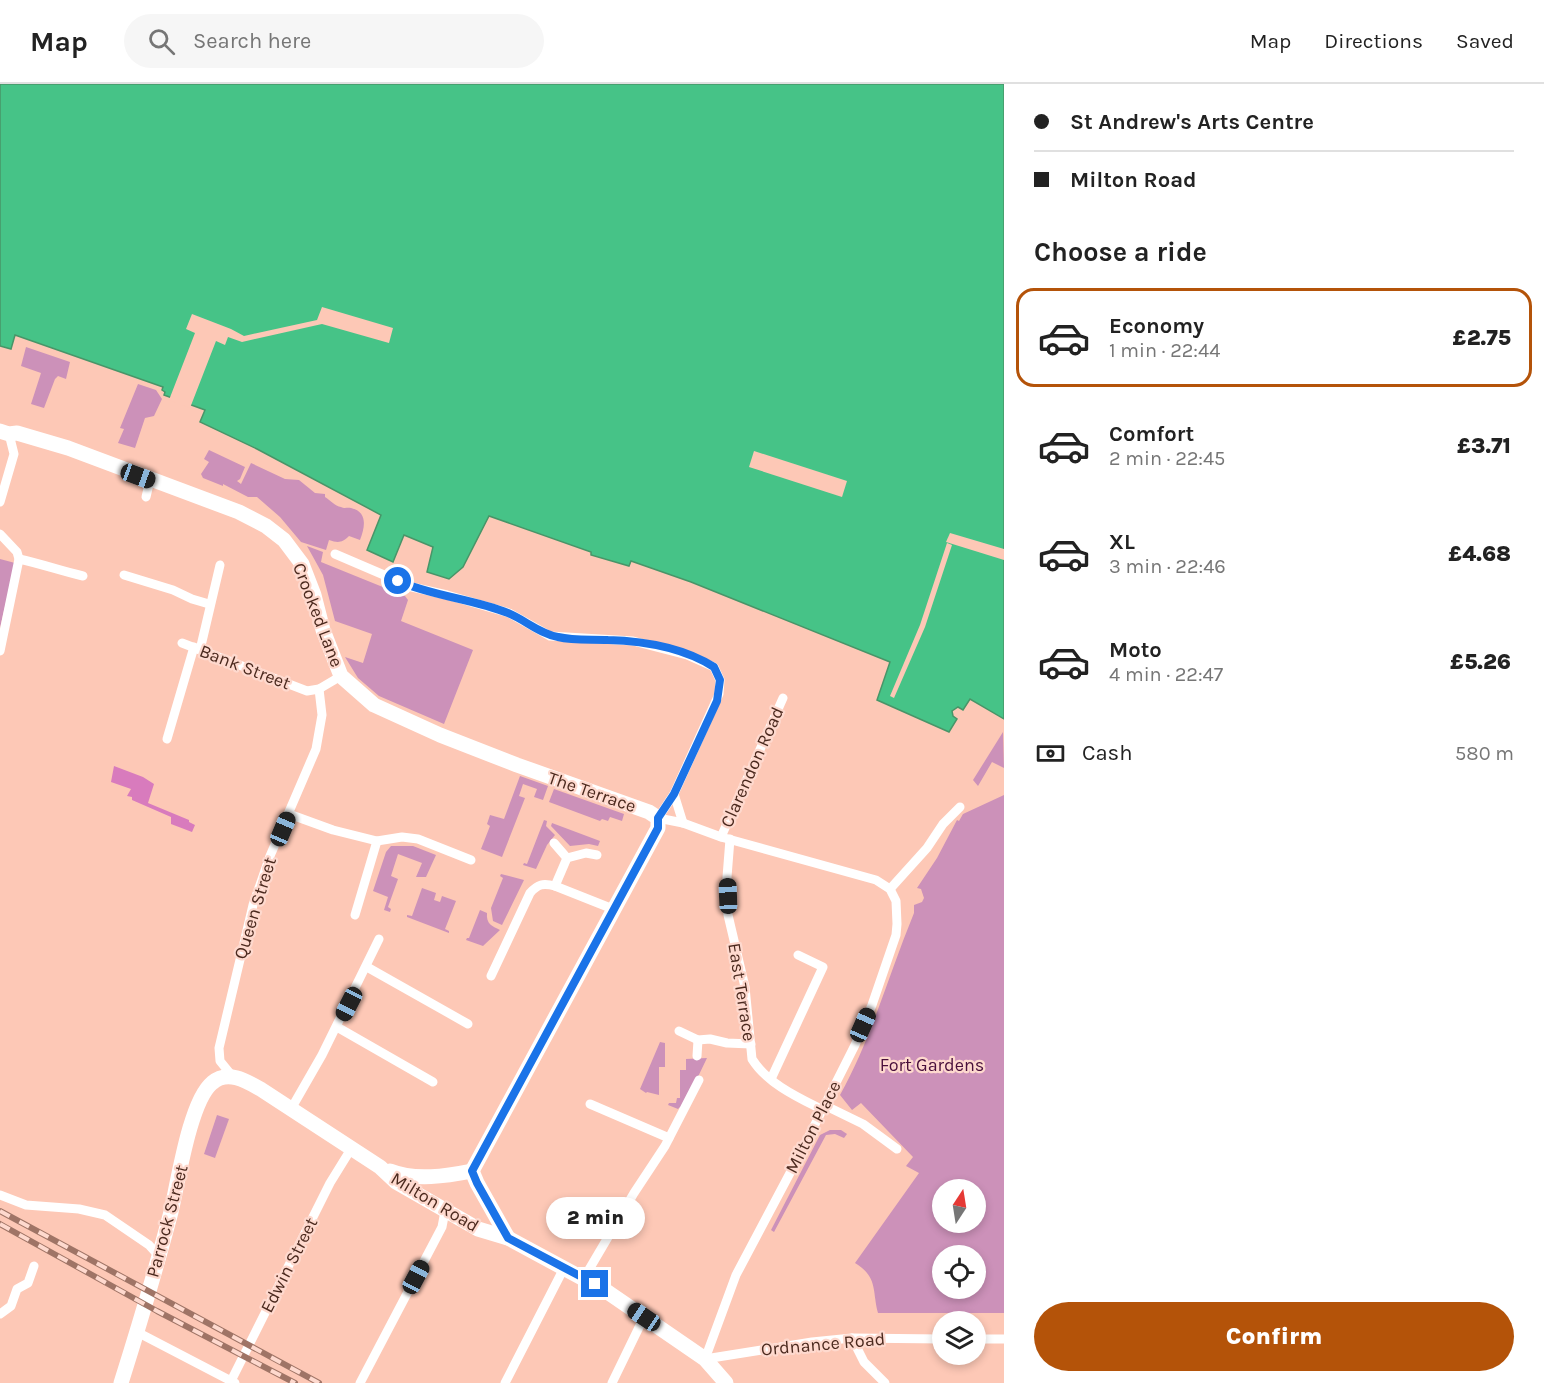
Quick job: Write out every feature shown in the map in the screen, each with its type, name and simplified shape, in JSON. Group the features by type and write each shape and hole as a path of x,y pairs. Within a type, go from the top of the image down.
{"main road":[{"name":"Crooked Lane","path":"4,433 17,433 58,445 239,512 266,526 284,540 302,564 314,595 322,630 341,676"},
{"name":"The Terrace","path":"341,676 374,705 418,725 517,765 649,812 658,818"},
{"path":"472,1171 658,828 658,818"},
{"name":"Milton Road","path":"232,1077 246,1081 291,1109 380,1167 396,1182 445,1211 485,1233 508,1238 584,1278 705,1359 726,1383"},
{"name":"Parrock Street","path":"121,1383 144,1307 197,1107 213,1082 220,1078 232,1077"},
{"path":"380,1167 397,1174 416,1177 472,1171"},
{"path":"472,1171 508,1238"}],"street":[{"path":"0,502 14,454 4,433"},
{"path":"144,478 146,497"},
{"path":"0,534 17,552 19,559 0,651"},
{"path":"335,554 412,587 509,613 550,636 633,641 687,654 714,667 720,680 717,701 674,794 658,818"},
{"path":"19,559 57,567 66,572 79,572"},
{"path":"167,739 197,649 220,565"},
{"path":"124,575 209,604"},
{"name":"Bank Street","path":"182,643 307,691 319,689"},
{"path":"319,689 341,676"},
{"name":"Queen Street","path":"232,1077 220,1061 219,1048 253,905 270,856 316,747 322,715 319,689"},
{"name":"Clarendon Road","path":"726,838 783,698"},
{"path":"674,794 683,823"},
{"path":"890,889 927,849 944,824 960,807"},
{"path":"289,814 333,830 377,841 402,837 418,838 471,860"},
{"name":"The Terrace","path":"658,818 683,823 726,838 876,880 890,889"},
{"name":"East Terrace","path":"726,838 728,915 745,987 752,1059 756,1066 771,1079 822,1107 863,1124 897,1149"},
{"path":"355,915 377,841"},
{"path":"554,843 567,858"},
{"path":"567,858 586,853 597,855"},
{"path":"555,886 567,858"},
{"path":"491,976 530,893 536,886 545,883 613,909"},
{"name":"Milton Place","path":"705,1359 736,1275 855,1045 872,1005 896,935 896,901 890,889"},
{"path":"291,1109 337,1027 379,939"},
{"path":"771,1079 823,967 798,956"},
{"path":"367,967 468,1024"},
{"path":"337,1027 433,1082"},
{"path":"679,1031 698,1040 710,1039 727,1043 751,1044"},
{"path":"697,1056 698,1040"},
{"path":"584,1278 669,1138 699,1080"},
{"path":"590,1104 669,1138"},
{"name":"Edwin Street","path":"232,1382 251,1339 330,1183 351,1149"},
{"path":"0,1195 26,1205 79,1209 104,1215 149,1245 158,1255"},
{"path":"360,1383 442,1227 445,1211"},
{"path":"0,1314 11,1306 17,1288 28,1282 34,1266"},
{"path":"505,1383 564,1268"},
{"path":"612,1383 644,1317"},
{"path":"137,1332 232,1382"},
{"path":"852,1338 864,1362 885,1383"},
{"name":"Ordnance Road","path":"705,1359 852,1338 932,1339"},
{"path":"986,1339 1004,1339"}],"green space":[{"path":"26,347 70,362 66,379 58,376 55,379 44,408 31,404 41,373 21,366"},
{"path":"138,384 156,390 162,399 154,416 145,418 135,448 118,443 124,429 120,428"},
{"path":"209,450 245,467 237,481 241,484 251,463 285,479 299,480 315,493 325,494 325,497 342,508 356,510 363,516 364,521 360,540 349,536 340,542 329,540 326,550 301,542 280,517 257,497 248,497 223,484 223,486 203,478 201,474 209,462 204,459"},
{"path":"307,546 323,552 321,562 405,596 408,600 401,621 473,650 444,724 379,696 358,678 345,657 363,663 372,634 335,621 323,575"},
{"path":"0,559 15,563 0,628"},
{"path":"1003,732 1004,768 992,762 978,786 973,780"},
{"path":"520,776 548,786 543,800 534,797 537,789 523,784 519,796 525,798 502,857 481,849 490,826 487,824 490,815 504,819"},
{"path":"554,789 624,814 622,821 610,817 608,821 602,819 600,821 549,802"},
{"name":"Fort Gardens","path":"1004,795 1004,1313 932,1311 932,1313 878,1313 871,1279 855,1263 919,1173 906,1166 913,1157 861,1103 852,1110 840,1095 871,1028 914,913 914,905 922,902 924,898 921,889 917,888 937,858 957,820 959,821 963,814"},
{"path":"544,820 547,821 546,826 555,835 547,845 536,869 523,865 527,864"},
{"path":"552,823 600,841 598,846 589,844 570,846 551,826"},
{"path":"391,846 413,846 436,855 426,877 416,877 422,863 398,854 391,876 398,879 388,907 391,909 390,912 384,910 388,897 373,891 386,852"},
{"path":"501,874 524,880 502,925 493,921 491,908 503,878"},
{"path":"422,888 436,893 434,900 440,902 442,896 456,901 445,929 449,933 407,917 407,915 412,916"},
{"path":"480,910 487,913 492,926 500,930 483,946 466,940 469,938"},
{"path":"660,1042 665,1043 665,1067 659,1067 659,1095 646,1093 640,1089"},
{"path":"707,1058 683,1108 678,1109 668,1105 676,1103 677,1098 680,1098 680,1070 686,1070 686,1059"},
{"path":"217,1115 229,1119 215,1158 204,1154"},
{"path":"830,1130 841,1130 847,1134 844,1138 835,1134 826,1135 774,1232 771,1230 820,1135"}],"shaded area":[{"path":"0,84 1004,84 1004,719 970,699 963,710 958,707 952,711 953,716 957,719 949,732 877,700 890,662 691,582 631,561 629,566 591,555 591,552 489,516 463,567 449,579 427,572 433,547 404,535 393,562 367,550 381,515 257,449 200,422 205,410 164,395 163,387 15,335 11,349 0,346"},
{"path":"114,766 143,777 154,784 148,803 189,820 195,825 192,832 171,824 171,817 127,796 131,789 111,782"}],"pier":[{"path":"322,307 393,328 389,343 322,324 242,342 228,337 225,345 216,341 190,408 169,400 195,333 186,329 192,314 244,336 317,320"},
{"path":"754,451 847,481 842,497 749,467"},
{"path":"950,533 1004,549 1004,560 946,542"},
{"path":"947,543 952,545 925,627 894,698 890,696 920,625"}],"railway":[{"path":"0,1211 319,1383"},
{"path":"0,1224 157,1311 295,1383"}],"route":[{"path":"398,581 412,587 509,613 550,636 633,641 687,654 714,667 720,680 717,701 674,794 658,818 658,828 472,1171 496,1220 508,1238 595,1284"}]}
